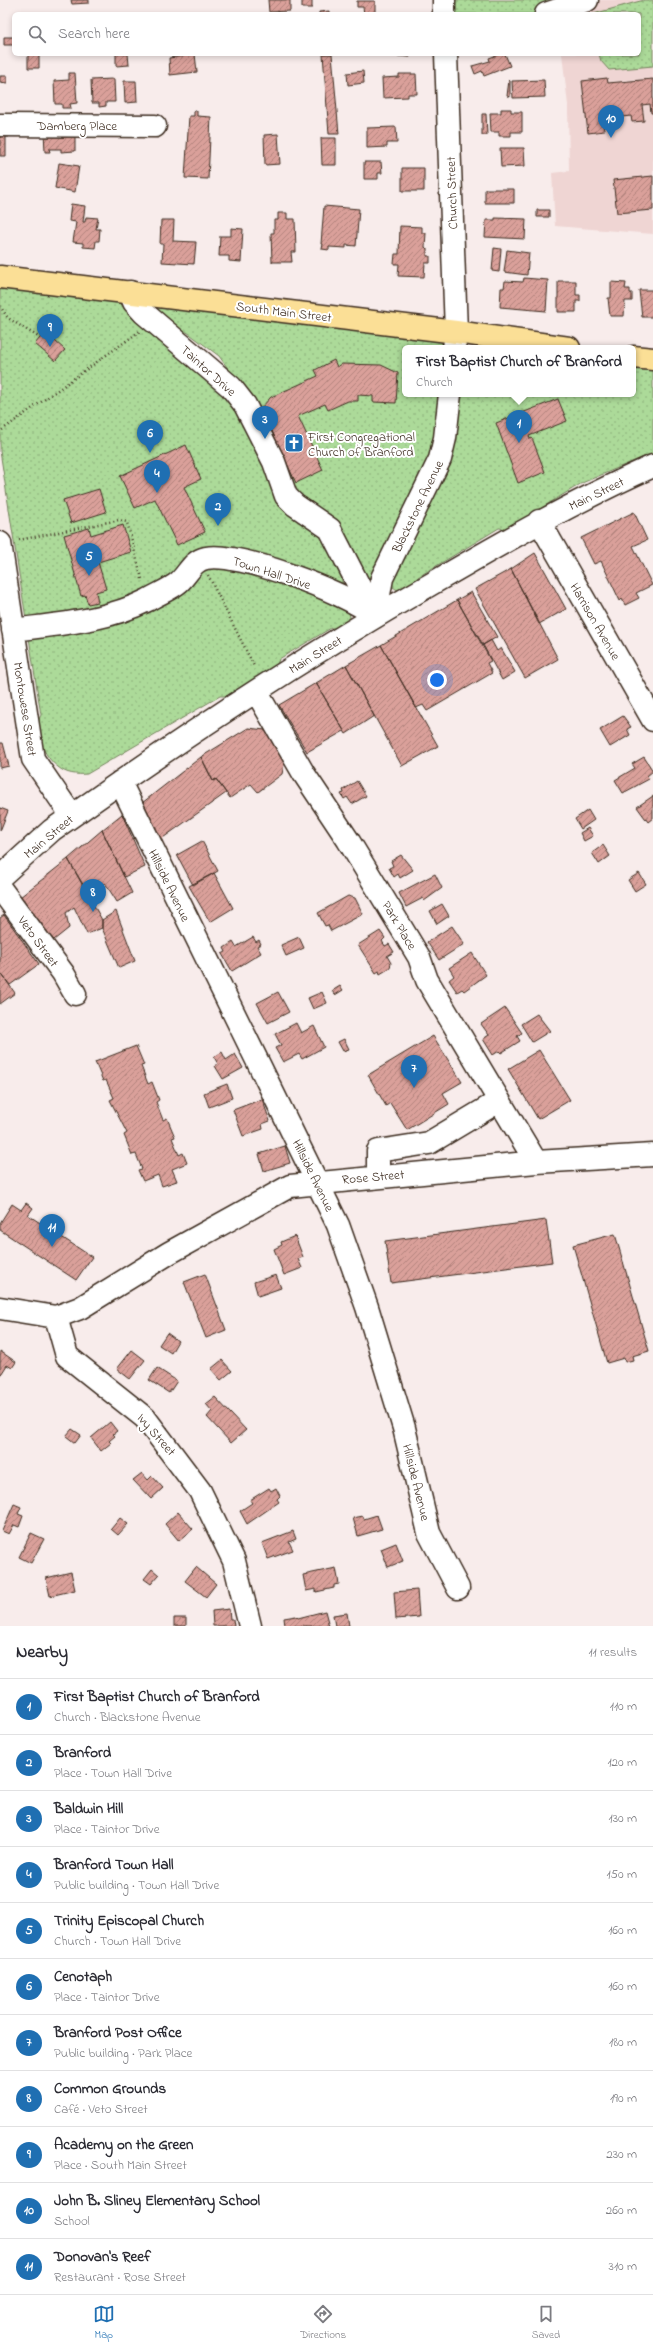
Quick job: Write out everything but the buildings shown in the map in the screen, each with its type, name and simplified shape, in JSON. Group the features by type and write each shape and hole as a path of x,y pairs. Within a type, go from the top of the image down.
{"main road":[{"name":"South Main Street","path":"0,277 130,292 455,340 526,345"},
{"path":"636,357 653,359"}],"street":[{"path":"444,0 444,12"},
{"path":"552,12 587,0"},
{"name":"Church Street","path":"446,56 455,340"},
{"name":"Damberg Place","path":"0,125 155,126"},
{"name":"Taintor Drive","path":"130,292 134,302 144,313 231,387 241,399 274,462 286,496 295,505 330,530 374,616"},
{"name":"Blackstone Avenue","path":"374,616 382,578 440,459 446,438 450,397"},
{"name":"Main Street","path":"0,877 52,830 120,782 256,691 374,616 539,521 600,490 653,466"},
{"name":"Harrison Avenue","path":"539,521 653,720"},
{"name":"Montowese Street","path":"10,541 13,630 33,759 72,816"},
{"name":"Town Hall Drive","path":"13,630 93,619 120,611 140,603 173,586 180,581 196,562 214,557 242,560 338,593 360,605 374,616"},
{"name":"Park Place","path":"256,691 304,774 348,840 415,950 427,980 536,1162"},
{"name":"Hillside Avenue","path":"120,782 318,1181 338,1225 367,1307 404,1428 429,1533 458,1588"},
{"name":"Veto Street","path":"0,888 75,994"},
{"path":"378,1176 378,1151 429,1143 499,1101"},
{"name":"Rose Street","path":"56,1317 80,1308 168,1253 272,1194 290,1186 318,1181 536,1162 653,1155"},
{"path":"0,1308 56,1317"},
{"name":"Ivy Street","path":"56,1317 67,1356 145,1418 200,1491 234,1562 250,1626"}],"path":[{"path":"0,306 8,318 40,338"},
{"path":"2,430 146,327"},
{"path":"10,541 119,520 127,522 142,579"},
{"path":"206,572 254,666"}],"shaded area":[{"path":"587,0 653,0 653,234 555,226 552,173 569,171 568,105 562,56 641,56 641,12 556,12"}],"green space":[{"path":"444,0 587,0 552,12 444,12"},
{"path":"644,0 653,0 653,66 609,70 601,61 600,56 641,56 641,12 600,12"},
{"path":"4,288 115,299 233,402 321,536 341,576 350,617 350,620 341,628 331,628 279,659 276,668 235,693 228,696 220,696 87,774 72,774 64,771 53,763 44,750 39,735 38,728 41,715 0,451 0,289"},
{"path":"158,304 439,340 443,345 402,345 402,397 440,397 434,442 427,461 370,578 365,579 291,494 255,406 219,356 187,332 177,332 156,312 155,307"},
{"path":"636,366 653,369 653,453 582,483 507,529 499,528 418,577 406,589 395,589 391,585 455,397 636,397"}],"place":[{"name":"John B. Sliney Elementary School","path":"611,138"},
{"name":"Academy on the Green","path":"50,347"},
{"name":"Baldwin Hill","path":"265,439"},
{"name":"First Congregational Church of Branford","path":"294,443"},
{"name":"First Baptist Church of Branford","path":"519,443"},
{"name":"Cenotaph","path":"150,453"},
{"name":"Branford Town Hall","path":"157,493"},
{"name":"Branford","path":"218,526"},
{"name":"Trinity Episcopal Church","path":"89,576"},
{"name":"Common Grounds","path":"93,912"},
{"name":"Branford Post Office","path":"414,1088"},
{"name":"Donovan's Reef","path":"52,1247"}]}
